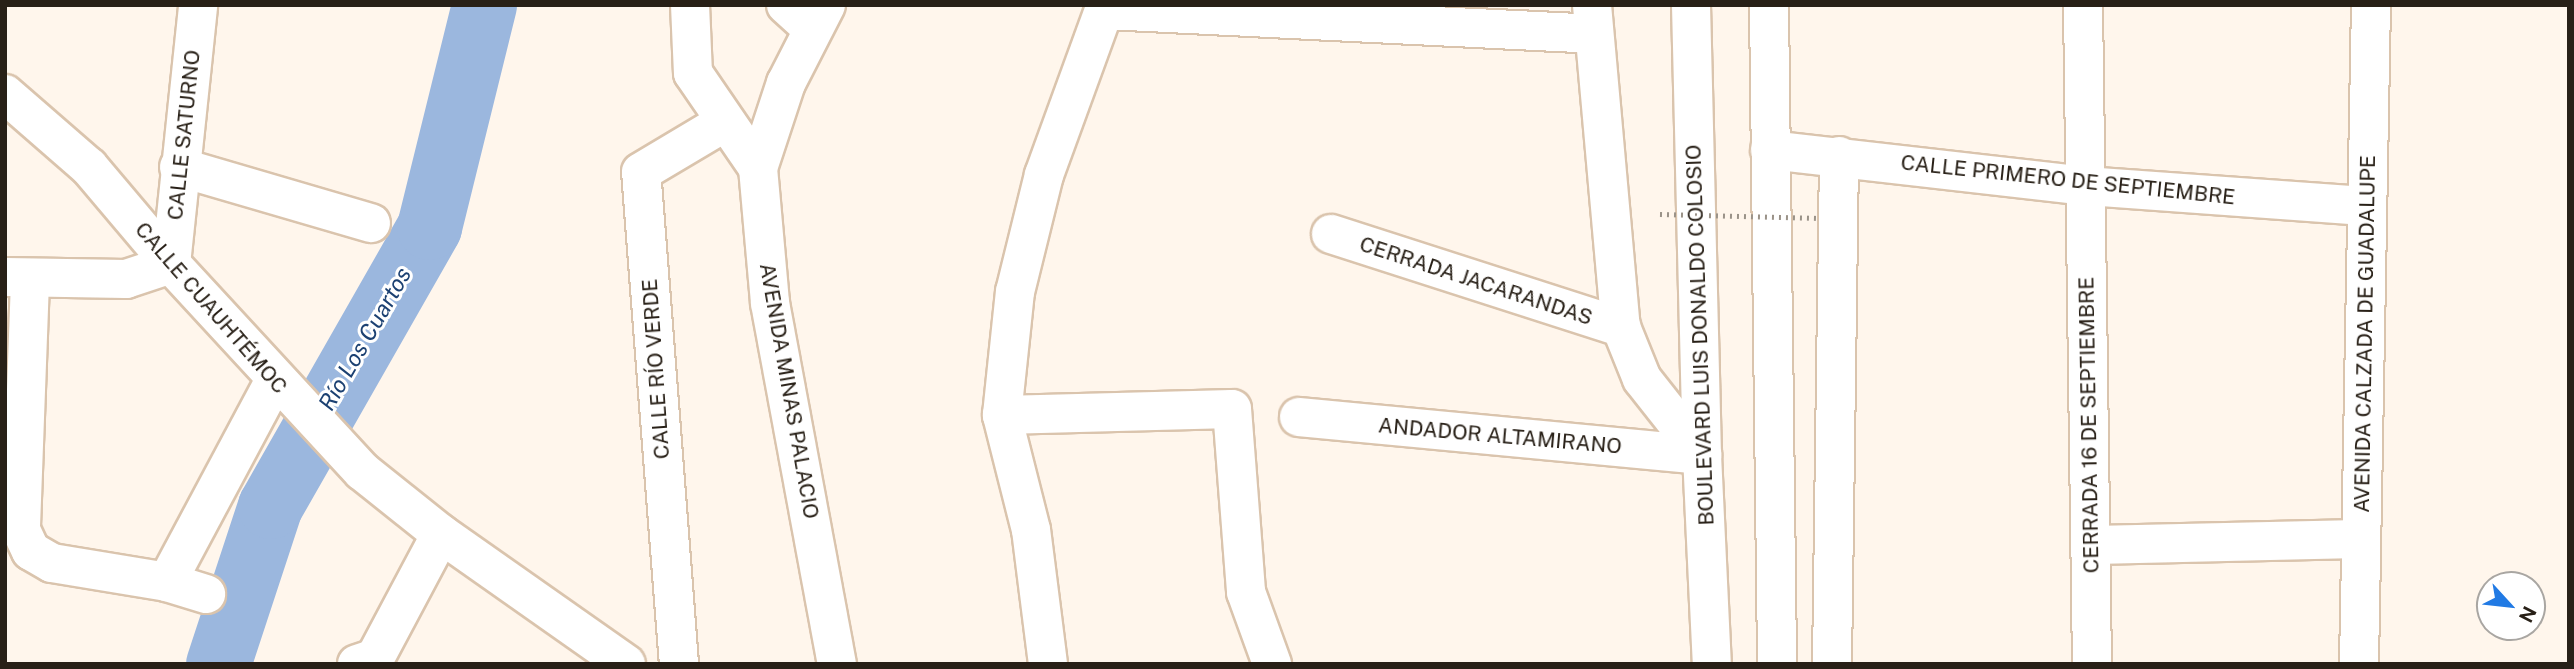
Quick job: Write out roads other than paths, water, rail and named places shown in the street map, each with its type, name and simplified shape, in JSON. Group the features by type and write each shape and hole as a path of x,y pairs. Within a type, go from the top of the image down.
{"main road":[{"name":"CALLE SATURNO","path":"171,264 179,167 198,5"},
{"path":"690,5 693,73 758,167"},
{"name":"BOULEVARD LUIS DONALDO COLOSIO","path":"1691,5 1702,455 1712,664"},
{"path":"1769,5 1777,664"},
{"name":"CERRADA 16 DE SEPTIEMBRE","path":"2083,5 2092,664"},
{"name":"AVENIDA CALZADA DE GUADALUPE","path":"2359,664 2371,5"},
{"path":"1048,664 1031,530 1002,415 1015,292 1044,175 1106,8 1593,19 1621,327 1642,379 1702,455"},
{"name":"AVENIDA MINAS PALACIO","path":"808,13 758,167 770,303 837,664"},
{"name":"CALLE CUAUHTÉMOC","path":"5,94 89,167 286,393 362,471 441,534 626,664"},
{"name":"CALLE RÍO VERDE","path":"679,664 641,172 725,122"},
{"name":"CALLE PRIMERO DE SEPTIEMBRE","path":"1770,150 2086,186 2366,206"},
{"path":"1832,664 1839,156"},
{"path":"179,167 371,223"},
{"name":"CERRADA JACARANDAS","path":"1331,234 1621,327"},
{"path":"171,264 126,279 18,279 21,530 31,551 52,563 167,582 206,594"},
{"path":"167,582 286,393"},
{"path":"1002,415 1232,409 1246,592 1272,664"},
{"name":"ANDADOR ALTAMIRANO","path":"1299,416 1702,455"},
{"path":"357,664 375,658 441,534"},
{"path":"2091,545 2361,539"}],"waterway":[{"name":"Río Los Cuartos","path":"218,664 270,506 429,227 484,5"}]}
